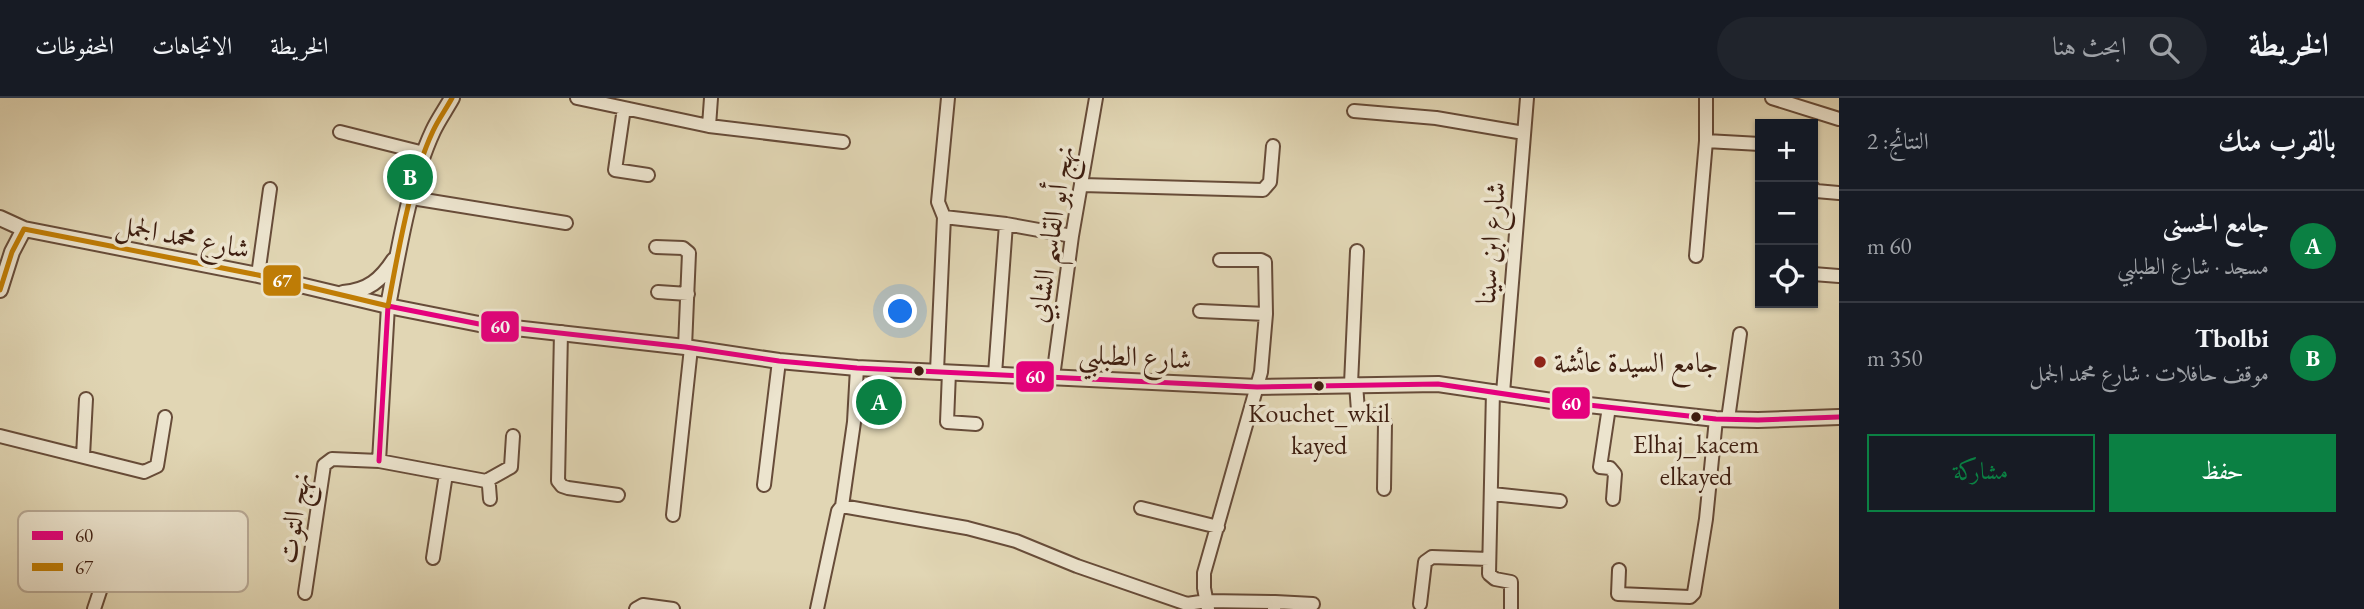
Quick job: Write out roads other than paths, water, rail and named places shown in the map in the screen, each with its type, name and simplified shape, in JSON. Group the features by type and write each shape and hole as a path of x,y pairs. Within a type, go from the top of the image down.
{"street":[{"path":"379,461 388,306 398,253 424,153 433,130 452,98"},
{"path":"577,98 709,127 843,142"},
{"path":"709,127 710,98"},
{"path":"948,98 938,202 944,217 943,372 947,422 976,424"},
{"name":"نهج أبو القاسم الشابي","path":"1054,377 1072,236 1096,98"},
{"name":"شارع ابن سينا","path":"1489,559 1498,392 1527,98"},
{"path":"1696,256 1706,141 1706,98"},
{"path":"1772,98 1839,119"},
{"path":"624,108 615,170 648,175"},
{"path":"1354,111 1436,118 1524,133"},
{"path":"340,132 424,153"},
{"path":"1706,141 1755,144"},
{"path":"1082,186 1264,190 1270,183 1273,146"},
{"path":"258,275 270,189"},
{"path":"1818,191 1839,194"},
{"path":"412,198 566,223"},
{"path":"944,217 1006,224 1072,236"},
{"name":"شارع محمد الجمل","path":"0,218 24,229 258,275 388,306"},
{"path":"995,374 1006,224"},
{"path":"0,290 12,252 24,229"},
{"path":"656,247 683,248 689,253 688,347 673,515"},
{"path":"1357,251 1354,384 1358,411 1363,415 1378,415 1385,423 1384,489"},
{"path":"334,293 353,292 370,286 384,274 398,253"},
{"path":"1208,605 1204,573 1244,426 1258,387 1266,314 1265,262 1220,260"},
{"path":"1818,274 1839,276"},
{"path":"658,292 688,295"},
{"name":"شارع الطبلبي","path":"388,306 480,324 857,368 1258,387 1438,384 1722,419 1758,421 1839,417"},
{"path":"1200,311 1266,314"},
{"path":"561,332 558,481 568,488 618,495"},
{"path":"1619,570 1618,594 1690,597 1694,593 1722,419 1740,334"},
{"path":"764,485 779,361"},
{"path":"817,609 838,511 842,506 854,422 857,368"},
{"path":"83,456 86,399"},
{"path":"1609,407 1600,467 1610,468 1615,474 1613,499"},
{"path":"0,436 144,472 157,466 165,417"},
{"path":"490,499 486,481 511,467 513,436"},
{"name":"نهج التوت","path":"305,593 324,465 332,459 379,461 486,481"},
{"path":"433,558 446,474"},
{"path":"1492,494 1560,501"},
{"path":"842,506 979,531 1016,541 1187,604 1313,604"},
{"path":"1141,508 1218,527"},
{"path":"1420,604 1425,562 1432,557 1489,559 1489,574 1495,579 1511,582 1511,609"},
{"path":"94,609 100,592"},
{"path":"636,609 643,605 673,609"}],"place":[{"name":"Tbolbi","path":"410,177"},
{"name":"جامع السيدة عائشة","path":"1540,362"},
{"name":"Kouchet_wkil kayed","path":"1319,386"},
{"name":"جامع الحسنى","path":"879,402"},
{"name":"Elhaj_kacem elkayed","path":"1696,417"}]}
